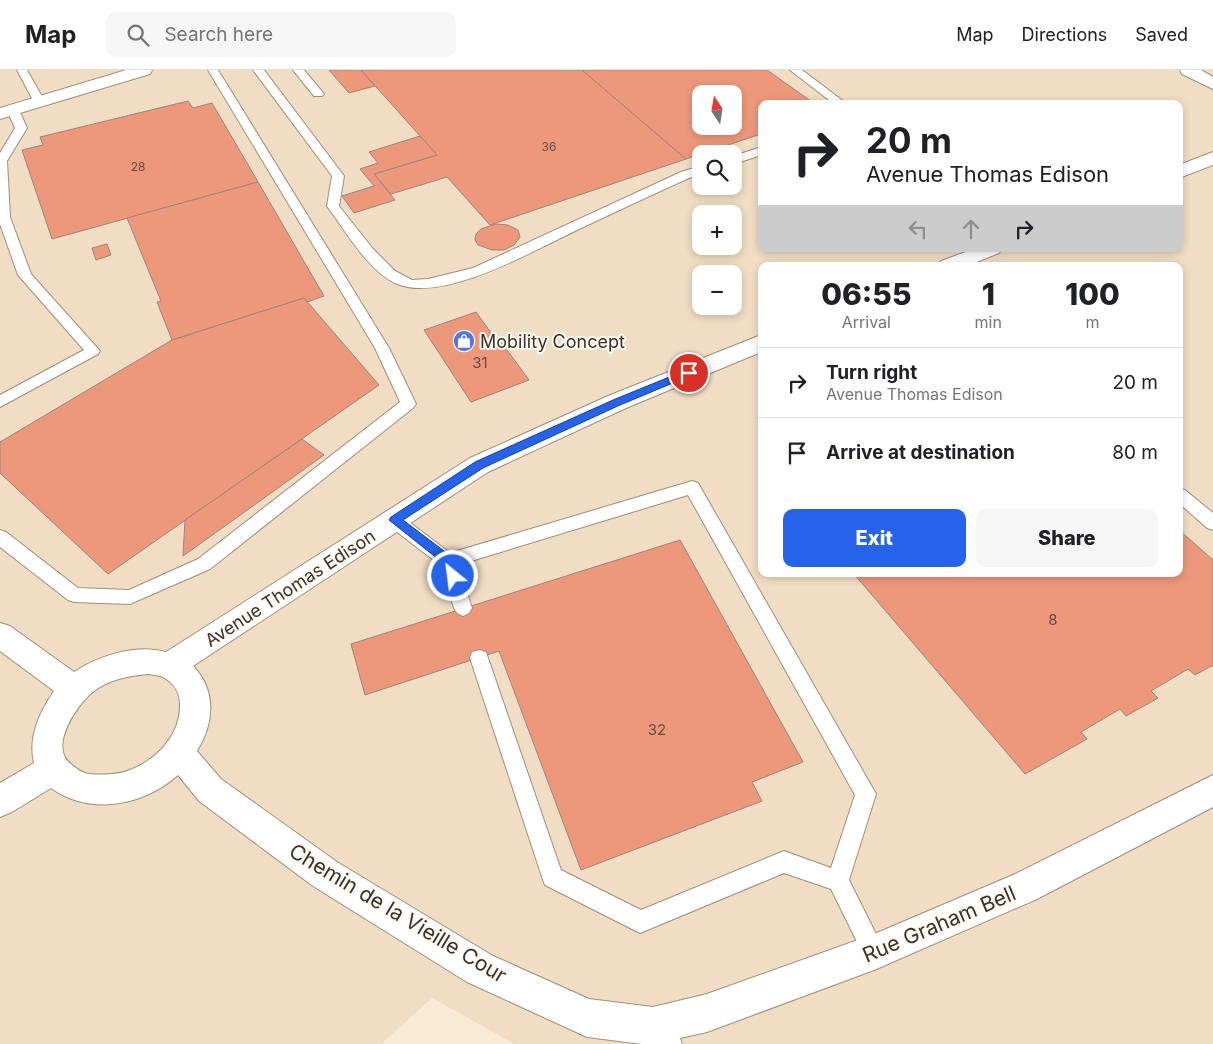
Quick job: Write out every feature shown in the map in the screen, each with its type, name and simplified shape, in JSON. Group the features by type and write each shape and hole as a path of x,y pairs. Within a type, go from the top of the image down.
{"street":[{"path":"7,112 144,70"},
{"path":"1188,70 1213,84"},
{"path":"1183,170 1213,158"},
{"path":"959,262 984,252"},
{"name":"Avenue Thomas Edison","path":"169,666 479,465 616,402 758,344"},
{"path":"0,635 75,689"},
{"path":"148,662 169,666 186,678 193,688 197,708 192,731 179,753 160,770 135,784 108,791 82,789 63,779 54,769 48,753 48,731 58,709 75,689 98,673 123,664 148,662"},
{"name":"Chemin de la Vieille Cour","path":"179,753 210,790 325,874 480,969 587,1018 658,1035"},
{"path":"0,801 54,769"},
{"name":"Rue Graham Bell","path":"658,1035 707,1013 874,952 1025,887 1213,790"}],"lane":[{"path":"22,70 39,102"},
{"path":"0,537 74,595 130,597 204,564 408,404 382,348 212,70"},
{"path":"258,70 338,176 333,206 386,272 409,284 450,281 478,272 692,173"},
{"path":"298,70 318,94"},
{"path":"795,70 836,100"},
{"path":"0,402 93,351 26,275 4,216 1,161 21,128 7,112"},
{"path":"742,157 758,152"},
{"path":"448,560 692,487 866,794 838,881"},
{"path":"1183,497 1213,523"},
{"path":"394,520 448,560 463,608"},
{"path":"479,658 553,876 640,922 784,862 838,881 874,952"}],"shaded area":[{"path":"0,70 1213,70 1213,1044 515,1044 432,998 381,1044 0,1044"}],"building":[{"path":"329,70 361,70 375,86 349,93"},
{"path":"361,70 582,70 686,159 490,225 447,177 391,194 374,174 437,155"},
{"path":"582,70 767,70 809,100 758,100 758,135 728,145 692,145 692,157 686,159"},
{"path":"188,101 193,108 212,103 258,182 52,239 22,150 43,145 40,137"},
{"path":"420,136 437,155 374,174 395,200 354,213 342,196 374,186 360,169 378,163 369,152"},
{"path":"258,182 324,296 307,302 304,298 172,340 157,302 161,301 127,218"},
{"path":"496,224 508,225 518,230 520,237 514,245 504,250 492,250 478,245 475,240 476,234 481,229"},
{"path":"107,244 111,255 96,260 92,248"},
{"path":"304,298 379,385 108,574 0,473 0,442 172,340"},
{"path":"476,312 499,344 502,343 529,380 471,402 424,330"},
{"path":"302,439 324,455 183,556 185,520"},
{"path":"1183,534 1213,560 1213,665 1195,675 1188,669 1151,691 1158,698 1126,716 1120,709 1081,732 1087,739 1025,774 857,577 1183,577"},
{"path":"680,540 803,762 752,782 762,801 581,870 499,651 365,695 351,644"}],"place":[{"name":"Mobility Concept","path":"464,341"}],"route":[{"path":"453,576 448,560 394,520 479,465 616,402 689,373"}]}
